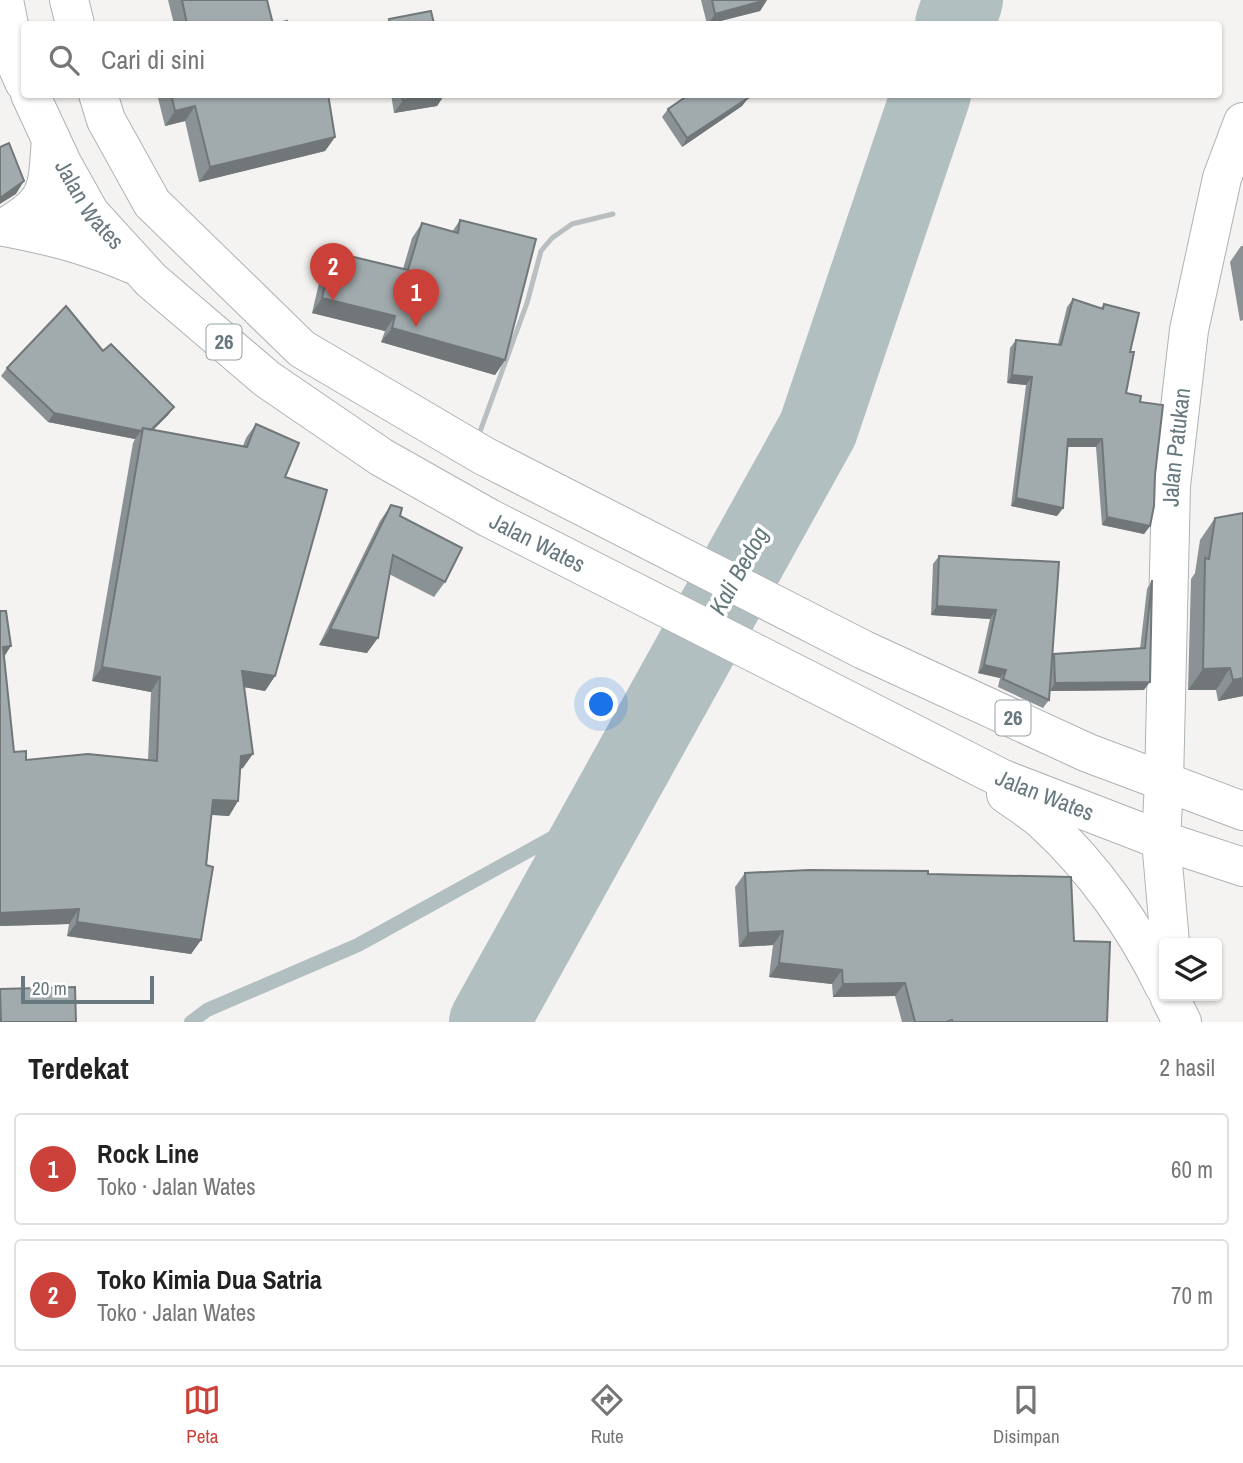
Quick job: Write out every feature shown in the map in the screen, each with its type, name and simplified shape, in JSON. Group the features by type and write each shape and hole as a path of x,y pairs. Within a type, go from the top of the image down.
{"main road":[{"path":"4,0 21,75"},
{"path":"69,0 74,21"},
{"name":"Jalan Wates","path":"32,98 62,163 90,212 140,267 267,379 381,457 489,517 1003,779 1161,839"},
{"name":"26","path":"99,98 106,120 152,203 302,349 473,450 864,650 1088,753 1243,811"},
{"name":"Jalan Patukan","path":"1164,783 1171,486 1189,330 1222,178 1243,122"},
{"path":"2,227 28,214 40,201 47,183 51,139"},
{"path":"2,227 90,212"},
{"path":"2,227 81,244 140,267"},
{"path":"939,746 1045,822 1120,911 1159,976"},
{"path":"1164,783 1161,839 1170,938"},
{"name":"26","path":"1161,839 1243,867"},
{"path":"1172,1001 1183,1022"},
{"path":"1179,1001 1183,1022"}],"lane":[{"path":"473,450 527,303 541,251 552,238 572,224 613,214"}],"building":[{"path":"182,0 267,0 272,21 186,21"},
{"path":"712,0 766,0 715,14"},
{"path":"431,11 433,21 389,21"},
{"path":"172,98 329,98 335,137 210,167 195,106 175,111"},
{"path":"684,98 748,98 687,138 668,109"},
{"path":"9,143 24,181 0,198 0,147"},
{"path":"460,220 536,239 505,360 392,328 395,316 322,298 333,252 408,270 422,223 458,233"},
{"path":"1073,299 1103,309 1104,304 1139,313 1130,352 1134,352 1126,393 1141,396 1140,402 1163,405 1150,526 1107,517 1102,439 1068,439 1063,508 1016,498 1032,377 1012,375 1016,340 1061,345"},
{"path":"66,306 103,351 111,344 174,407 151,430 143,428 141,431 54,413 7,368"},
{"path":"256,424 299,443 285,477 327,490 275,676 242,671 253,754 241,756 238,801 213,800 206,865 213,867 201,940 77,922 79,909 0,913 0,611 6,611 11,646 3,647 14,752 26,751 26,760 88,754 157,761 160,677 102,667 143,428 247,447"},
{"path":"391,505 402,508 400,516 462,548 445,582 393,555 378,638 330,629"},
{"path":"1243,513 1243,678 1233,680 1230,668 1203,669 1205,558 1209,559 1215,518"},
{"path":"939,556 1059,562 1049,700 1003,679 1006,670 984,665 996,610 937,606"},
{"path":"1152,580 1150,682 1055,683 1054,654 1145,648"},
{"path":"809,870 928,871 928,874 1071,877 1074,941 1110,942 1107,1022 915,1022 905,983 843,984 842,970 779,963 783,931 748,933 745,873"},
{"path":"75,987 76,1022 1,1022 0,989"}],"waterway":[{"name":"Kali Bedog","path":"956,21 963,0"},
{"name":"Kali Bedog","path":"489,1022 818,429 930,98"},
{"path":"191,1022 207,1010 358,945 608,807"}],"place":[{"name":"Toko Kimia Dua Satria","path":"333,301"},
{"name":"Rock Line","path":"416,327"}]}
